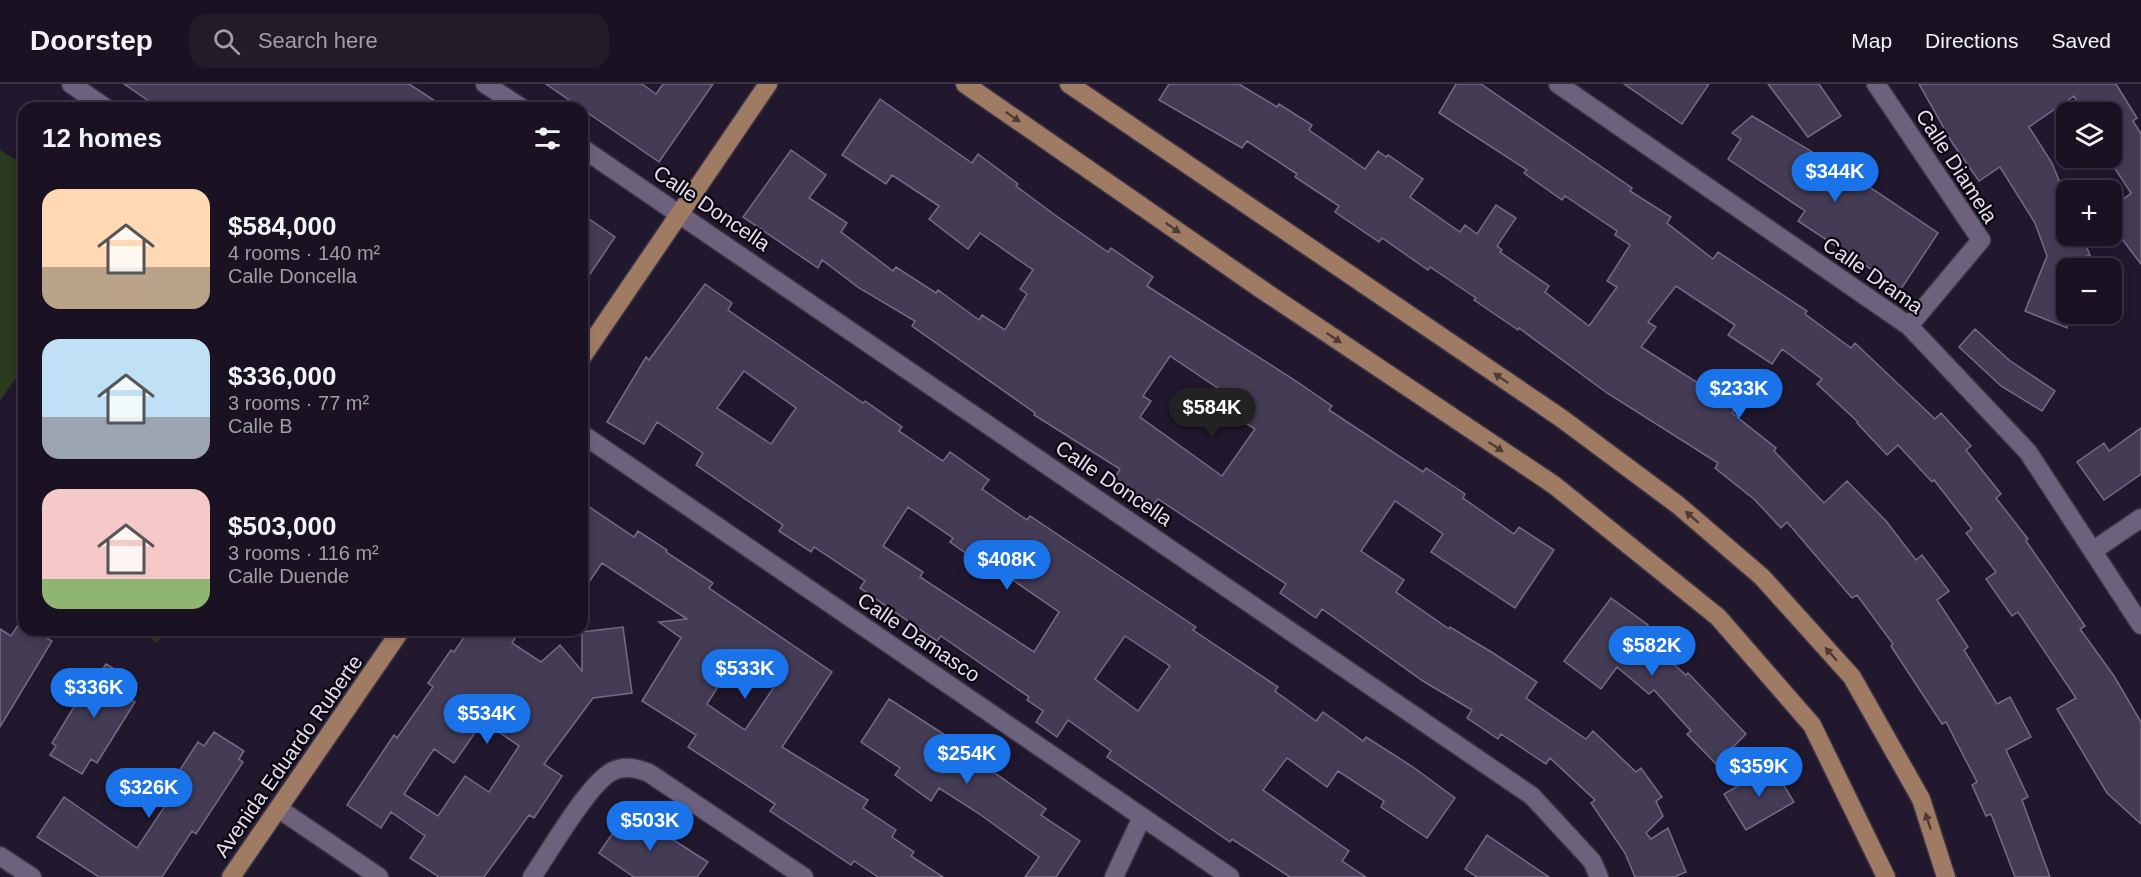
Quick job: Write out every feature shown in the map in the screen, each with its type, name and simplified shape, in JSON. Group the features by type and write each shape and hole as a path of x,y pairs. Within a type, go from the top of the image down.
{"main road":[{"path":"588,348 768,84"},
{"path":"965,84 1261,289 1554,485 1718,617 1812,725 1886,877"},
{"path":"1069,84 1561,418 1678,505 1762,577 1852,677 1921,799 1946,877"},
{"name":"Avenida Eduardo Ruberte","path":"231,877 397,636"}],"street":[{"path":"71,84 97,102"},
{"path":"485,84 513,102"},
{"name":"Calle Drama","path":"1558,84 1910,326 2028,452 2141,625"},
{"name":"Calle Diamela","path":"1876,84 1981,240 1910,326"},
{"name":"Calle Doncella","path":"588,152 681,213 1532,796 1592,861 1599,877"},
{"name":"Calle Damasco","path":"588,438 1230,877"},
{"path":"2094,550 2141,518"},
{"path":"532,877 596,784 614,770 626,768 649,773 804,877"},
{"path":"279,809 379,877"},
{"path":"1114,877 1142,817"},
{"path":"0,856 32,877"}],"green space":[{"path":"0,150 18,161 18,375 0,401"},
{"path":"147,636 162,636 157,643"}],"building":[{"path":"124,84 409,84 437,102 150,102"},
{"path":"546,84 642,84 656,94 663,84 713,84 659,162 588,113 588,102 572,102"},
{"path":"1169,84 1239,84 1277,107 1279,104 1312,125 1309,130 1365,169 1378,151 1386,157 1388,155 1423,179 1410,197 1460,232 1465,225 1477,234 1496,205 1516,218 1497,246 1502,250 1500,252 1549,286 1545,292 1589,326 1617,287 1607,281 1630,245 1615,235 1617,231 1565,196 1562,200 1524,173 1527,170 1439,113 1456,84 1481,84 1632,188 1630,191 1671,217 1667,223 1713,259 1718,252 1807,311 1805,314 1851,348 1855,343 1935,419 1941,413 1971,446 1966,450 2001,494 1996,498 2028,539 2026,541 2085,626 2080,629 2114,676 2141,722 2141,824 2107,793 2057,709 2076,698 2018,612 2012,616 1986,579 1996,572 1966,533 1972,529 1934,480 1932,482 1898,445 1887,455 1858,422 1817,384 1822,379 1782,349 1772,364 1728,335 1735,325 1676,286 1648,322 1656,327 1641,347 1736,407 1732,413 1776,448 1774,451 1824,503 1847,481 1886,521 1916,560 1922,555 1949,591 1937,600 1968,647 1964,650 1997,704 2010,697 2031,737 2006,750 2028,797 2022,800 2050,877 2015,877 1991,814 1986,816 1972,785 1977,782 1946,722 1942,724 1891,646 1893,644 1857,595 1852,598 1787,522 1781,528 1755,500 1715,468 1718,463 1607,393 1519,328 1518,330 1474,300 1476,298 1430,267 1428,270 1382,238 1379,242 1335,212 1339,206 1295,177 1297,174 1247,141 1242,148 1159,100"},
{"path":"1624,84 1709,84 1682,124"},
{"path":"1768,84 1819,84 1841,116 1808,137"},
{"path":"1919,84 2116,84 2137,118 2133,121 2141,134 2141,264 2122,239 2122,200 2131,193 2115,168 2122,168 2122,102 2078,102 2074,96 2065,102 2056,102 2056,108 2029,127 2052,163 2059,180 2056,180 2056,246 2086,246 2090,255 2082,258 2056,258 2056,324 2025,311 2047,256 2035,223 2000,167 1979,181 1953,144"},
{"path":"880,99 972,163 978,154 1055,215 1108,252 1111,248 1153,277 1147,286 1296,381 1332,406 1329,410 1423,472 1426,468 1465,494 1463,498 1514,534 1519,527 1554,550 1515,608 1431,552 1443,534 1395,501 1361,551 1404,580 1396,592 1449,629 1450,627 1537,682 1526,698 1586,739 1593,731 1636,772 1641,768 1662,797 1656,801 1663,816 1646,833 1651,839 1668,828 1686,872 1674,877 1635,877 1625,853 1591,803 1595,800 1550,758 1546,764 1501,734 1498,739 1467,718 1472,710 1423,681 1322,609 1316,618 1280,593 1286,584 1158,499 1153,505 1114,479 1120,469 1034,415 1035,413 912,326 915,321 859,288 822,260 818,268 743,217 791,150 826,175 809,198 847,223 841,232 893,271 896,267 936,293 938,290 979,320 982,315 1005,330 1027,294 1020,289 1033,270 980,233 968,249 929,219 939,206 892,175 886,184 842,155","holes":["1170,356 1222,391 1214,403 1255,429 1222,476 1140,417 1151,401 1143,396"]},
{"path":"1752,116 1856,178 1938,233 1901,289 1798,221 1805,211 1728,159 1741,139 1732,133"},
{"path":"588,218 615,237 588,277"},
{"path":"705,284 732,303 728,310 863,403 865,401 902,427 899,431 943,461 950,452 989,480 982,489 1027,520 1030,516 1196,627 1193,630 1278,687 1275,691 1316,721 1323,712 1363,741 1366,737 1413,767 1455,798 1427,838 1381,807 1384,801 1338,771 1327,787 1287,758 1263,790 1349,851 1342,861 1366,877 1290,877 1232,839 1230,842 1107,757 1111,751 1068,720 1057,737 1036,722 1043,711 1027,700 1029,697 941,636 937,641 860,588 865,581 814,547 811,552 779,531 783,525 696,465 703,453 657,422 644,444 607,422 646,357 649,360","holes":["744,371 796,408 771,444 717,408","908,507 953,538 950,542 988,569 991,565 1059,612 1034,652 920,577 923,572 883,546","1125,636 1170,666 1138,711 1095,679"]},
{"path":"1975,329 2009,360 2055,391 2042,411 2001,386 1959,347"},
{"path":"2141,428 2141,474 2104,500 2077,462 2104,443 2109,451"},
{"path":"588,506 634,537 638,531 667,550 666,552 713,583 709,588 832,672 782,747 868,800 863,808 896,830 892,837 914,852 911,856 943,877 878,877 854,861 851,865 770,811 775,804 688,747 696,735 642,701 681,638 659,622 687,619 602,563 588,583","holes":["734,661 774,687 745,730 707,704"]},
{"path":"1611,598 1648,625 1640,635 1686,675 1688,673 1746,734 1716,764 1687,734 1691,731 1654,690 1649,694 1617,667 1601,689 1564,661"},
{"path":"18,625 18,636 43,636 52,641 0,727 0,629 11,636"},
{"path":"623,627 632,693 593,698 544,764 562,776 534,818 529,815 484,877 439,877 410,858 425,836 391,812 381,828 347,805 394,735 397,738 433,687 428,683 451,650 454,652 465,636 516,636 512,643 541,662 560,645 582,671 582,636 588,636 588,631","holes":["483,721 519,746 489,792 465,776 438,816 404,794 434,749 454,763"]},
{"path":"106,664 137,683 128,698 135,702 97,763 91,759 82,774 50,755 56,746 52,743 97,669 101,672"},
{"path":"889,699 967,749 965,752 1046,809 1041,815 1080,841 1056,877 1025,877 1039,857 939,788 931,801 895,775 900,768 861,742"},
{"path":"214,732 244,751 239,759 243,762 196,834 192,831 162,877 99,877 37,837 64,797 137,848 165,806 159,802 198,742 204,746"},
{"path":"1772,766 1794,802 1746,830 1724,794"},
{"path":"628,811 708,862 697,877 634,877 599,853"},
{"path":"1487,835 1549,877 1477,877 1465,869"}]}
